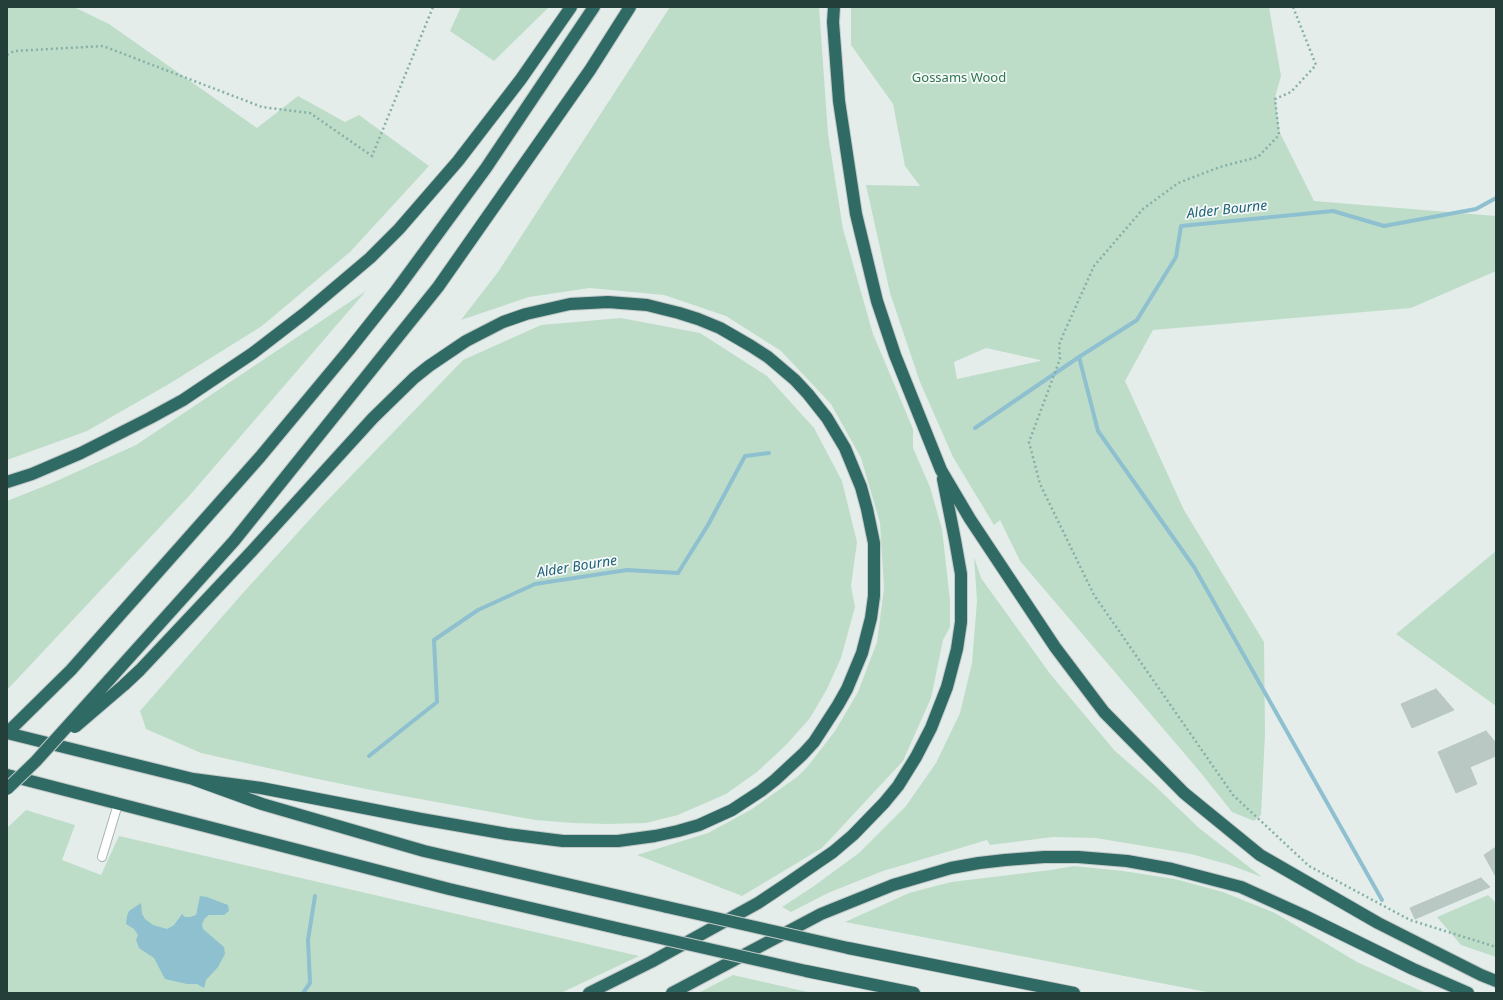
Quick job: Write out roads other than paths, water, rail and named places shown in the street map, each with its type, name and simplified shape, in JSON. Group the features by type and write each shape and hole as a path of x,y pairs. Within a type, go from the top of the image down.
{"highway":[{"path":"7,482 81,453 183,400 253,353 305,313 364,263 400,229 458,161 521,79 571,7"},
{"path":"7,733 71,670 260,457 349,350 395,292 486,168 594,7"},
{"path":"36,761 234,541 438,287 590,70 630,7"},
{"path":"834,7 833,22 839,101 856,214 877,301 895,355 941,470 970,519 1051,640 1104,712 1184,793 1260,855 1378,923 1481,975 1496,981"},
{"path":"7,789 36,761 140,670 373,418 414,378 466,341 503,322 526,314 570,304 608,302 647,305 679,313 720,328 757,349 795,380 827,418 845,448 861,487 874,543 874,596 871,618 862,654 847,689 838,705 818,736 803,754 762,791 720,816 678,832 636,840 603,842 563,840 507,834 261,788 192,779"},
{"path":"589,993 651,962 758,903 810,868 853,835 884,803 901,782 923,746 947,687 957,649 960,629 962,590 961,574 956,540 941,470"},
{"path":"7,733 192,779 262,804 424,850 848,948 1074,993"},
{"path":"7,775 441,887 806,971 914,993"},
{"path":"672,993 821,914 879,890 928,874 972,864 1051,857 1078,857 1127,861 1172,869 1241,888 1299,913 1413,969 1468,993"}],"lane":[{"path":"102,857 118,804"}],"water":[{"path":"200,896 228,905 229,911 224,915 209,915 205,918 202,924 203,929 224,947 225,954 218,967 206,980 204,988 197,984 187,984 165,979 154,958 139,948 136,940 138,935 134,929 126,924 129,911 141,903 142,914 145,919 153,925 167,929 174,925 182,914 185,917 196,915"}],"waterway":[{"name":"Alder Bourne","path":"975,428 1079,357 1137,320 1176,257 1181,226 1333,211 1384,226 1476,209 1496,198"},
{"path":"1079,357 1098,431 1194,567 1382,900"},
{"name":"Alder Bourne","path":"369,756 437,702 434,640 478,610 535,584 627,570 678,573 708,525 745,456 769,453"},
{"name":"Alder Bourne","path":"303,993 310,983 308,940 315,896"}],"park label":[{"name":"Gossams Wood","path":"959,78"}]}
